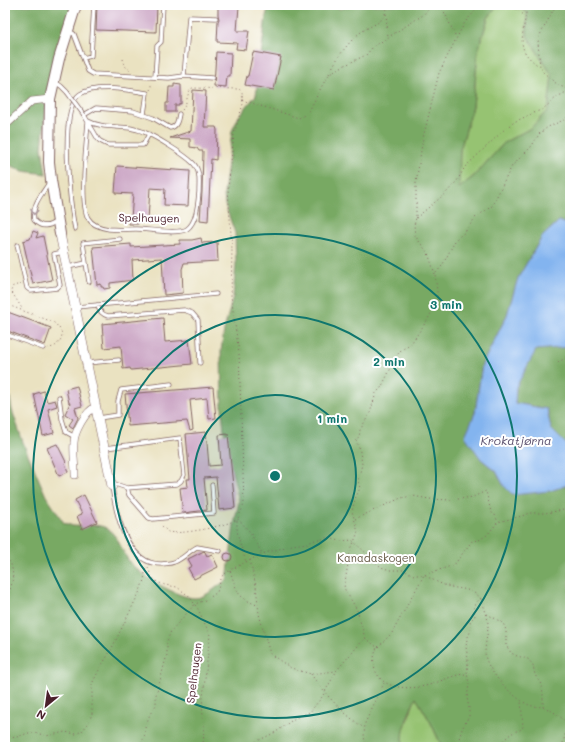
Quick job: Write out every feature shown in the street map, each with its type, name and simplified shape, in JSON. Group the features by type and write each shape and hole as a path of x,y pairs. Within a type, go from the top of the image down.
{"main road":[{"path":"60,234 51,180 48,142 50,99 76,5"}],"street":[{"path":"5,126 32,101 50,99"},
{"path":"60,234 112,484"},
{"path":"75,474 75,436 83,419 92,409 96,407"}],"lane":[{"path":"83,58 90,56 94,5"},
{"path":"153,77 157,46 161,42 163,5"},
{"path":"184,76 189,17 216,18"},
{"path":"68,31 74,34 88,71 93,74 212,78"},
{"path":"54,82 67,92 84,114 98,139 108,145 143,145 149,134"},
{"path":"75,229 69,195 67,160 70,115 75,100 80,94 85,92 104,89 125,89 147,93 144,114"},
{"path":"84,114 96,108 133,111 153,118 170,128 173,128 177,124 179,114"},
{"name":"Spelhaugen","path":"88,121 97,125 143,131 149,134 193,163 197,169 199,177 198,198 194,218 190,227 174,231 150,229 113,229 96,225 89,220 86,212 84,191 88,121"},
{"path":"51,180 35,205 32,215 34,220 40,225 50,225 57,220"},
{"path":"89,282 83,244 120,240"},
{"path":"17,244 27,288 31,291 57,288 60,285 54,254 64,251"},
{"path":"67,267 86,263"},
{"path":"76,307 216,294"},
{"path":"97,306 100,312 108,316 184,310 192,313 198,320 200,363"},
{"path":"5,334 43,348"},
{"path":"88,363 120,360"},
{"path":"98,418 118,415 118,401 121,390 171,384"},
{"path":"59,397 62,419 66,432 75,436"},
{"path":"104,448 180,438 184,475 182,481 177,484 127,488 112,484 118,518 122,529 133,548 147,561 157,564 174,562 197,547 220,551"},
{"path":"127,488 129,495 149,518 152,519 214,513 212,485"}],"path":[{"path":"388,5 386,13 388,37"},
{"path":"329,75 335,70 366,55 372,47 423,14 432,5"},
{"path":"441,5 456,38"},
{"path":"474,5 479,7"},
{"path":"377,647 365,638 357,610 344,588 350,552 358,532 352,511 353,504 360,488 358,481 362,464 359,446 356,439 359,437 360,430 370,413 376,393 381,388 390,368 396,364 395,358 401,350 410,345 428,319 437,301 435,274 428,253 415,236 414,225 416,218 416,183 423,138 440,73 465,22 481,5"},
{"path":"496,5 516,9 525,15"},
{"path":"528,5 521,42 524,52 531,61 540,67 543,72 564,88 570,89"},
{"path":"540,67 538,42 540,35 556,5"},
{"path":"242,100 298,118 308,113 334,64 350,42 361,32 380,22 386,13"},
{"path":"123,59 125,66 130,71"},
{"path":"147,93 152,88 153,77"},
{"path":"179,114 186,105 190,90 194,88 239,89 242,92 241,112 234,134 228,189 232,248 231,296 240,369 244,504 237,522 239,539 246,562"},
{"path":"416,218 446,193 457,181 465,168 507,127 516,121 543,109 557,97 570,89"},
{"path":"435,274 442,266 456,239 465,232 475,218 492,206 512,166 531,147 540,133 548,127 566,119 570,113"},
{"path":"24,311 11,289 14,286 26,283"},
{"path":"5,304 53,322 59,326 62,332 62,338 54,347 43,348"},
{"path":"558,362 570,356"},
{"path":"355,519 401,498 413,496 429,499 451,500 473,497 486,491 491,512 495,515 498,522"},
{"path":"140,747 146,735 146,728 150,714 156,705 156,695 167,655 167,641 171,632 195,604 217,592 222,576 230,570 262,554 292,545 331,538 343,541 352,540 381,567 390,570 403,570 414,575 424,575 454,565 472,541 479,540 487,535 498,522 529,513 545,513 570,509"},
{"path":"162,526 168,532 180,533 222,525 232,522 238,518"},
{"path":"238,518 249,531 252,539 262,554"},
{"path":"5,560 10,562 13,569 13,581 5,598"},
{"path":"250,560 256,586 258,605 270,654 291,668 311,674 336,671"},
{"path":"5,735 17,737 28,733 37,733 46,736 65,732 76,734 82,731 88,724 92,714 92,684 110,652 140,591 144,580 147,561"},
{"name":"Spelhaugen","path":"147,561 151,576 154,580 165,585 177,587 190,596 209,632 210,639 202,706 204,725 203,747"},
{"path":"230,570 238,592 243,599 258,605"},
{"path":"424,575 443,585 474,592 481,598 488,625 486,659 492,671 515,697 521,701 529,705 543,707 569,722 562,747"},
{"path":"424,575 392,633 377,647 373,661 376,674 384,683 394,687 429,685 458,674 467,674"},
{"path":"460,747 459,739 462,729 469,716 467,698 469,684 467,674 467,639 472,628 470,621 474,616 474,604 481,598"},
{"path":"486,613 503,623 506,630 506,645 511,653 528,659 533,665 535,675 542,686 543,707"},
{"path":"246,747 276,732 295,718 310,712 325,692 336,671 365,638"},
{"path":"311,674 318,685 353,721 364,728"},
{"path":"367,747 364,737 364,728 372,706 384,683"},
{"path":"498,747 515,731 520,730 523,727 521,701"}],"green space":[{"path":"5,5 73,5 48,89 42,148 46,174 23,171 5,163"},
{"name":"Kanadaskogen","path":"269,5 337,5 339,9 354,5 498,5 488,18 478,51 473,106 460,150 459,188 474,176 505,142 531,128 548,110 552,75 527,36 527,12 511,5 570,5 570,225 559,221 542,237 518,278 507,315 482,365 475,413 466,436 481,459 496,471 504,486 550,491 570,484 570,747 442,747 430,721 416,698 408,716 403,747 5,747 5,351 9,362 7,381 12,410 24,445 46,496 64,523 73,526 100,526 108,529 116,537 126,557 134,567 159,585 179,594 195,598 203,596 227,580 234,525 239,501 225,442 222,409 221,351 224,330 233,297 236,264 235,233 225,205 224,194 232,131 239,116 256,95 266,16"},
{"path":"498,5 511,5 527,12 527,36 552,75 548,110 531,128 505,142 474,176 458,189 460,150 473,106 478,51 488,18"},
{"path":"570,347 570,448 551,429 547,409 515,403 516,387 536,349"},
{"path":"416,697 430,721 442,747 403,747 402,735"}],"water":[{"name":"Krokatjørna","path":"559,221 570,225 570,347 536,350 516,387 515,403 547,409 551,429 570,448 570,484 550,491 513,495 504,486 496,471 481,459 465,436 475,413 482,365 507,315 518,278 542,237"}],"building":[{"path":"97,5 157,5 156,32 96,30"},
{"path":"218,5 239,6 237,31 249,31 246,50 236,49 237,43 217,42 219,19"},
{"path":"216,52 231,53 230,76 227,76 226,87 214,86"},
{"path":"253,52 281,57 274,90 245,85"},
{"path":"174,84 181,85 181,104 179,103 179,105 175,105 175,112 166,112 169,87 174,87"},
{"path":"193,90 206,91 204,127 216,127 217,130 216,160 211,159 208,221 200,220 203,151 190,147 190,139 170,138 191,131"},
{"path":"117,166 190,171 188,206 164,205 165,189 150,188 148,220 138,219 138,224 129,224 133,194 115,193"},
{"path":"33,231 38,233 36,238 43,236 52,280 33,284 23,241 30,239"},
{"path":"201,238 202,243 217,242 218,261 184,263 182,269 183,293 164,295 162,258 132,260 133,280 110,283 110,288 104,289 101,287 101,284 97,285 93,247 131,244 131,247 180,244 180,240"},
{"path":"5,311 51,328 45,345 5,330"},
{"path":"163,318 165,342 189,340 192,364 131,370 130,368 123,369 121,346 104,348 102,324"},
{"path":"77,386 82,406 75,408 78,418 73,428 69,425 73,419 65,414 70,403 66,389"},
{"path":"213,387 216,418 209,419 207,398 190,400 193,430 190,431 187,421 128,426 125,394"},
{"path":"44,391 47,402 55,400 57,406 48,409 54,433 43,436 34,394"},
{"path":"206,432 209,466 221,465 219,435 228,434 235,508 219,510 216,477 204,478 207,510 183,513 180,488 188,487 187,479 190,479 186,434"},
{"path":"57,444 66,462 68,472 59,476 47,448"},
{"path":"84,495 97,522 82,529 77,516 82,514 75,500"},
{"path":"204,551 207,556 212,554 218,567 194,579 188,568 192,566 188,559"},
{"path":"228,553 231,554 231,560 228,561 225,560 224,557 225,554"}]}
